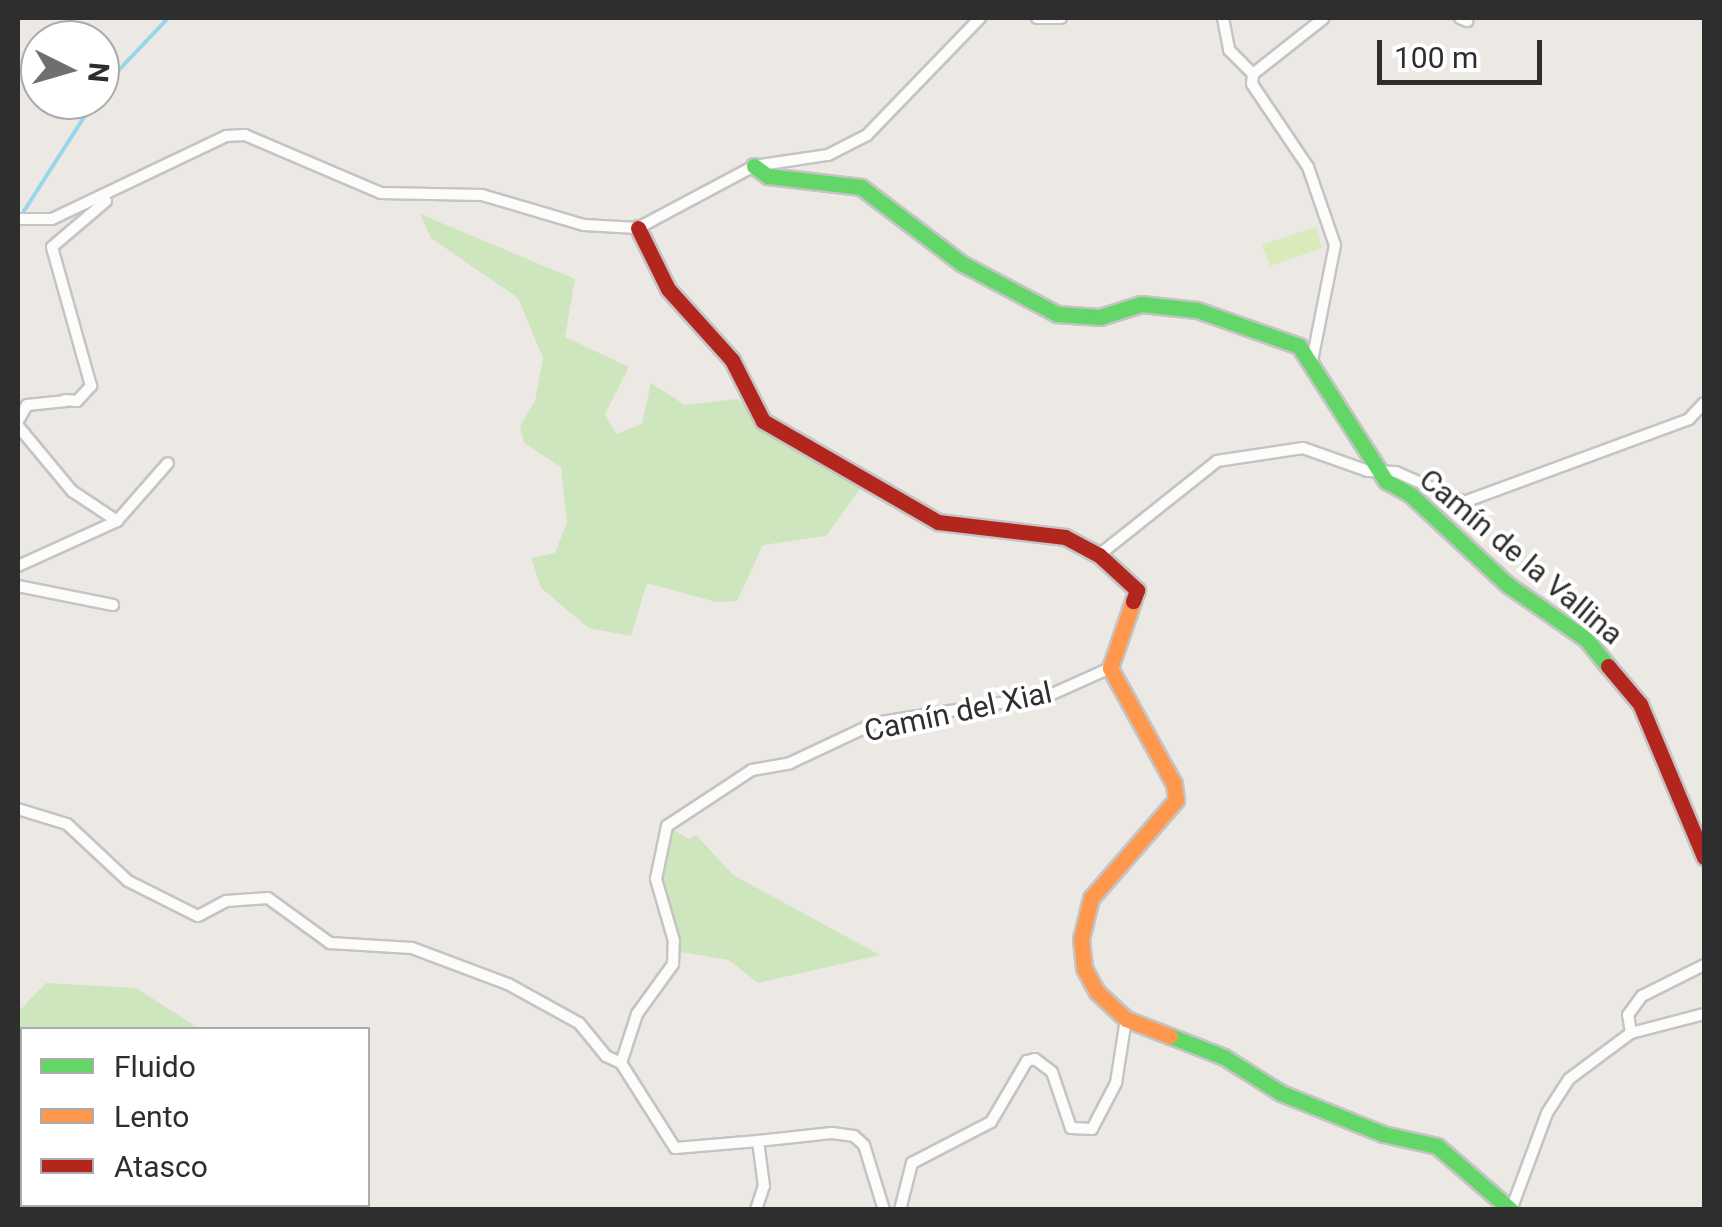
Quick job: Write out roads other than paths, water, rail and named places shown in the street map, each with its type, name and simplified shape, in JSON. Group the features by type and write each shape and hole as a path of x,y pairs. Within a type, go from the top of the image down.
{"street":[{"path":"18,221 52,219 119,191 186,154 245,135 381,192 482,196 584,225 638,228 754,166 828,155 868,135 980,18"},
{"path":"1037,18 1061,18"},
{"path":"1223,18 1229,50 1253,74"},
{"path":"754,166 768,176 861,187 961,263 1057,314 1100,317 1141,304 1197,310 1282,337 1312,361 1335,245 1308,167 1252,84 1253,74 1324,18"},
{"path":"117,522 72,492 18,424 27,405 77,402 90,386 52,247 119,191"},
{"path":"638,228 668,289 732,360 763,421 950,528 1053,534 1098,554 1138,595 1110,668 1174,784 1176,800 1092,898 1085,919 1084,968 1126,1019 1224,1057 1281,1093 1384,1134 1436,1146 1511,1210 1557,1095 1581,1067 1630,1033 1704,1014"},
{"name":"Camín de la Vallina","path":"1312,361 1378,471 1488,569 1600,654 1652,724 1704,857"},
{"path":"1098,554 1216,461 1303,448 1378,471 1396,472 1458,501 1474,500 1690,419 1704,403"},
{"path":"18,566 117,522 168,463"},
{"path":"18,586 112,605"},
{"name":"Camín del Xial","path":"621,1063 636,1014 673,964 656,864 675,818 696,813 752,770 790,763 874,723 1037,698 1110,668"},
{"path":"18,809 67,824 128,882 198,916 226,901 268,898 302,916 330,943 412,948 508,984 579,1023 606,1056 621,1063 676,1148 854,1136 873,1166 884,1210"},
{"path":"1630,1033 1628,1015 1642,996 1704,966"},
{"path":"900,1210 912,1163 991,1122 1026,1062 1035,1059 1052,1072 1072,1128 1092,1129 1116,1083 1126,1019"},
{"path":"756,1210 764,1186 758,1141"}],"waterway":[{"path":"120,69 168,18"},
{"path":"24,211 82,120"}]}
